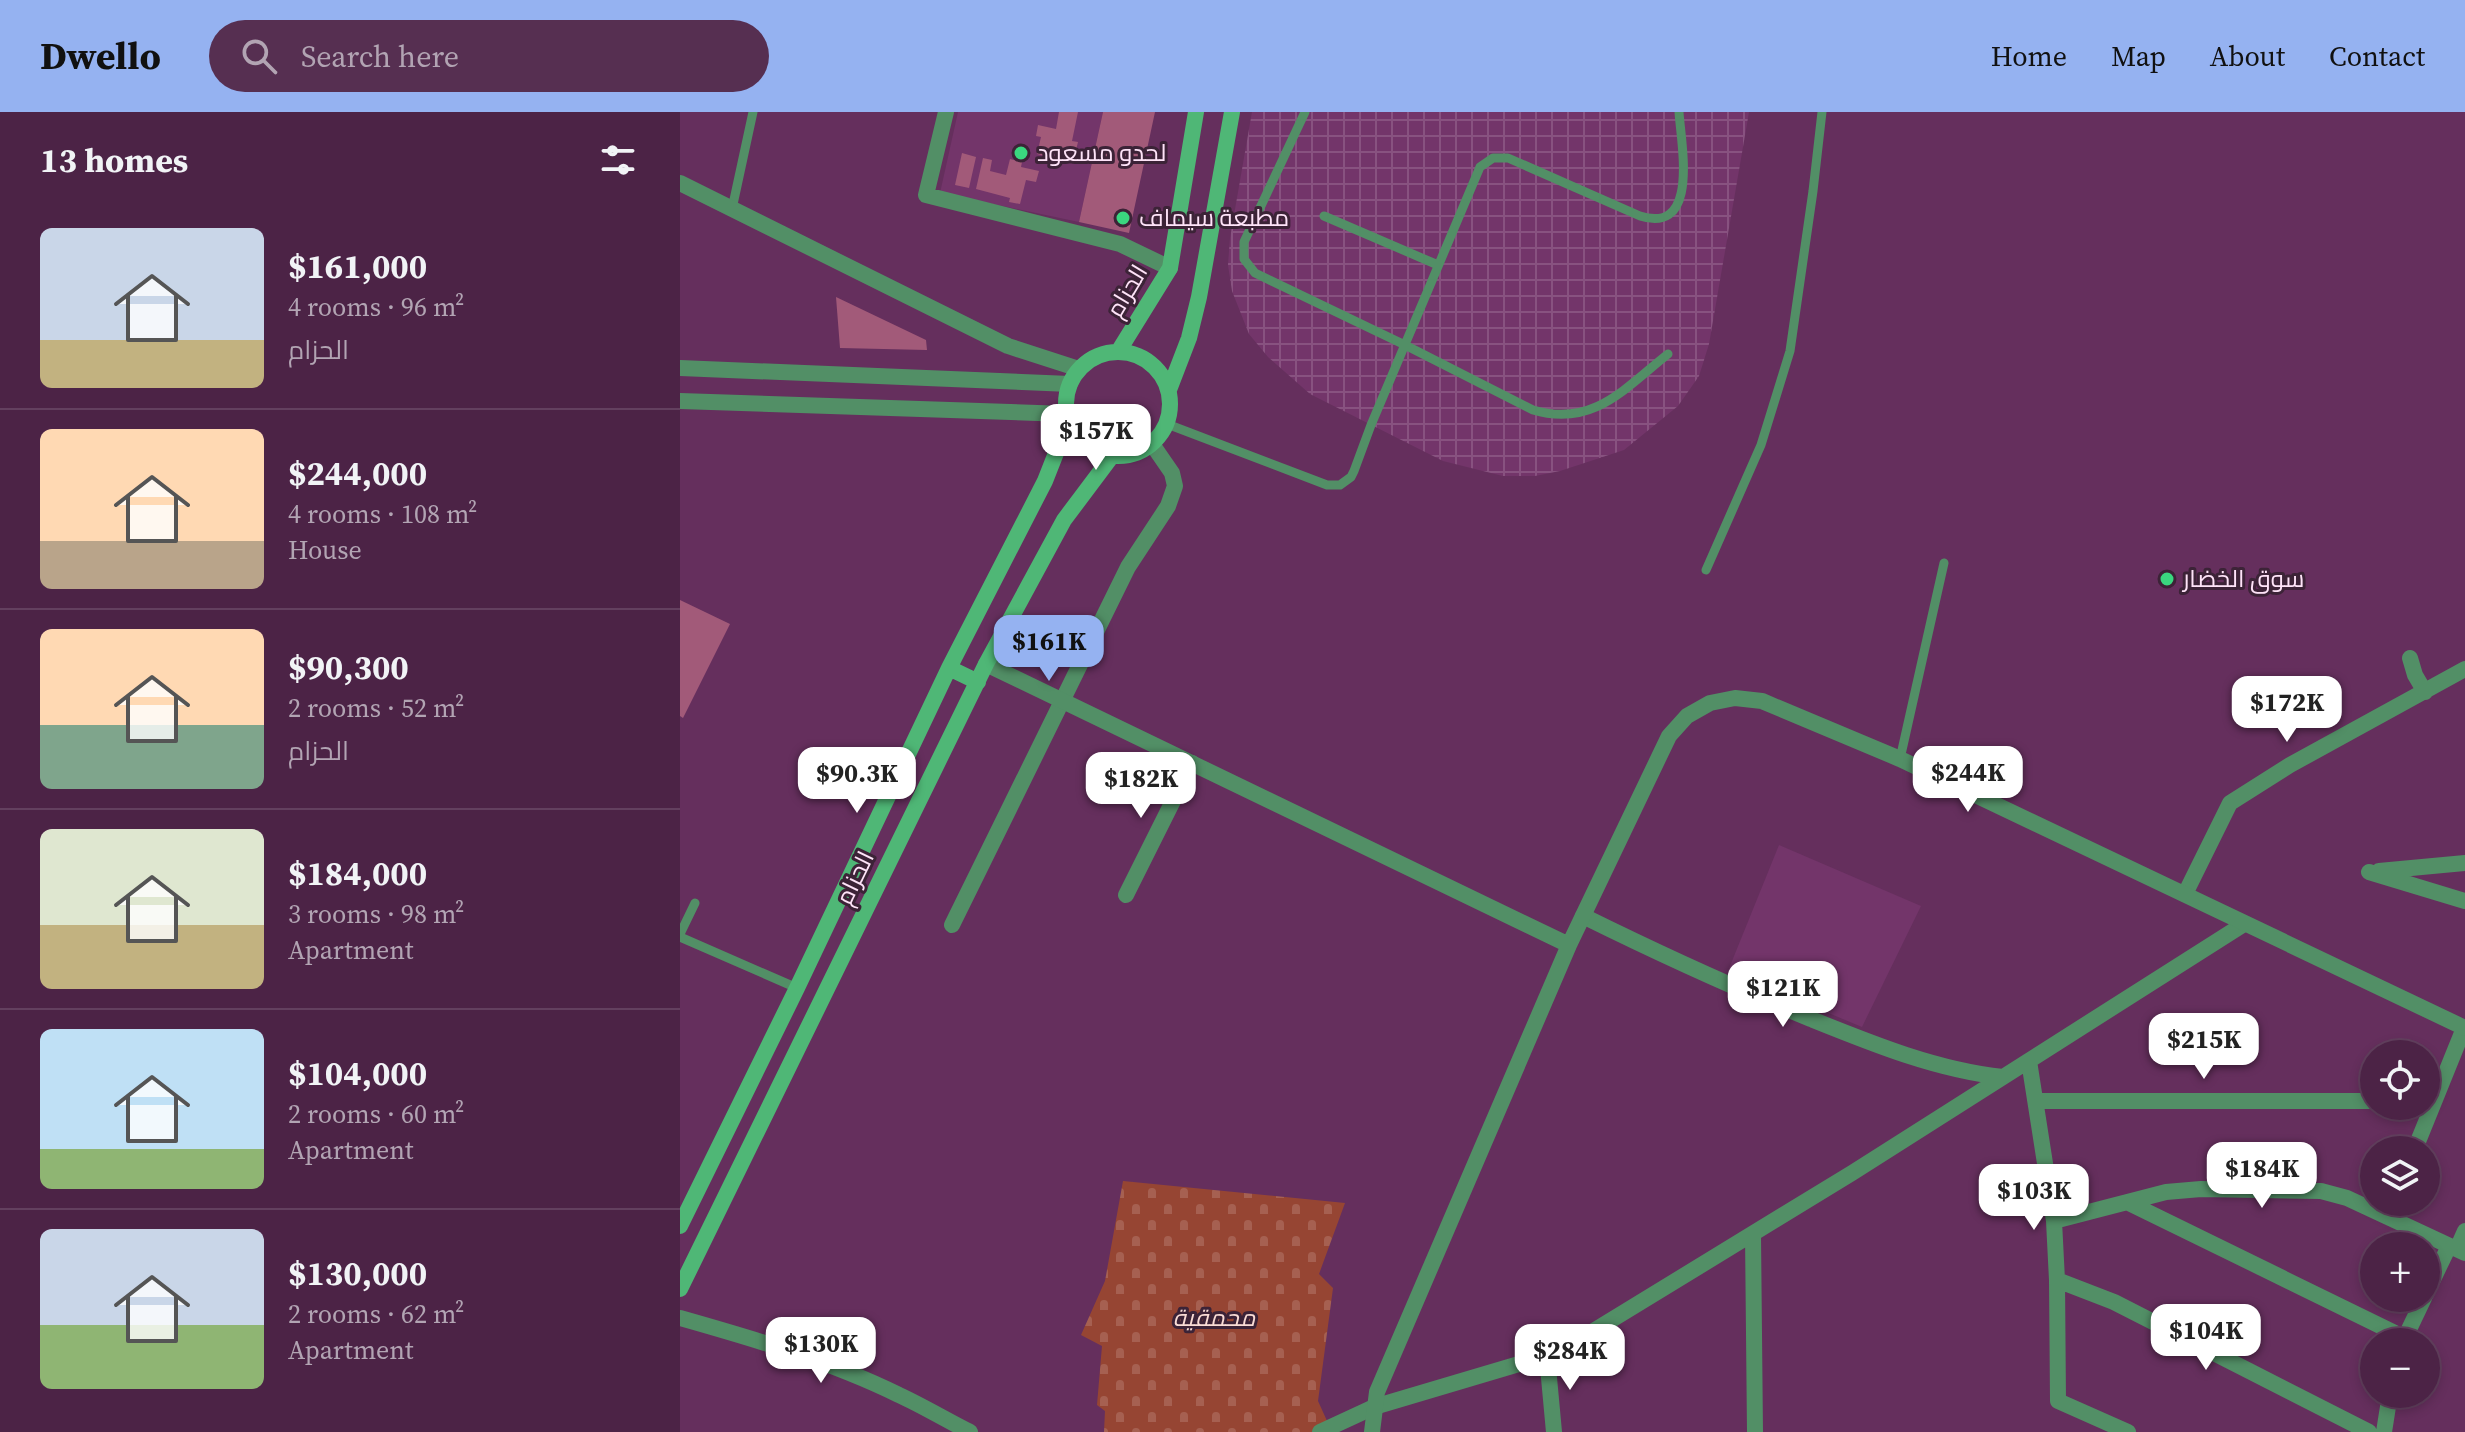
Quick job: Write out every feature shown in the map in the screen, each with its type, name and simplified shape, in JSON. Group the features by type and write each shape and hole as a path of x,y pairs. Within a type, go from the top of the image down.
{"main road":[{"name":"الحزام","path":"1118,352 1170,268 1196,112"},
{"path":"1169,390 1189,338 1199,297 1232,112"},
{"path":"1118,352 1135,354 1150,362 1162,375 1169,390 1167,424 1152,444 1127,456 1112,456 1085,445 1075,434 1068,417 1066,399 1070,384 1079,369 1097,356 1118,352"},
{"name":"الحزام","path":"680,1226 949,668 1045,481 1068,417"},
{"name":"الحزام","path":"680,1289 986,664 1064,520 1112,456"},
{"path":"949,668 978,682"}],"street":[{"path":"946,112 926,195 1120,244 1170,268"},
{"path":"680,183 1008,346 1079,369"},
{"path":"680,368 1070,384"},
{"path":"680,401 1068,417"},
{"path":"952,925 1128,567 1172,496 1175,486 1172,473 1152,444"},
{"path":"2410,658 2425,692"},
{"path":"986,664 1569,945"},
{"path":"2185,894 2230,803 2290,765 2465,669"},
{"path":"1372,1432 1377,1392 1569,945 1669,736 1687,716 1710,703 1735,698 1762,701 1900,759 2464,1028 2440,1075"},
{"path":"1126,895 1192,763"},
{"path":"2465,863 2369,872 2465,901"},
{"path":"1583,916 1746,992 1859,1039 1963,1073 2003,1077"},
{"path":"1320,1432 1374,1407 1559,1352 1753,1235 2244,924"},
{"path":"2029,1061 2054,1221 2058,1401 2128,1432"},
{"path":"2036,1101 2360,1101"},
{"path":"2054,1221 2166,1192 2201,1189 2321,1191 2347,1198 2457,1249"},
{"path":"2127,1202 2380,1328"},
{"path":"2440,1274 2465,1231"},
{"path":"1753,1235 1755,1432"},
{"path":"2057,1280 2114,1302 2369,1432"},
{"path":"680,1318 815,1361 897,1393 970,1432"},
{"path":"1547,1356 1554,1432"},
{"path":"2384,1432 2388,1408"}],"lane":[{"path":"732,209 753,112"},
{"path":"1305,112 1244,242 1244,259 1248,267 1262,278 1533,410 1563,416 1578,415 1606,403 1668,354"},
{"path":"1167,424 1327,485 1340,485 1354,471 1480,167 1493,158 1515,160 1648,219 1665,217 1682,198 1684,190 1679,112"},
{"path":"1706,570 1761,445 1790,351 1822,112"},
{"path":"1324,216 1438,265"},
{"path":"1900,759 1944,563"},
{"path":"695,903 680,936 797,988"}],"shaded area":[{"name":"لحدو مسعود","path":"958,112 1103,112 1079,222 940,193"},
{"path":"1252,112 1749,112 1709,344 1699,376 1678,406 1624,450 1535,476 1503,476 1443,461 1310,394 1268,357 1249,334 1232,291 1228,265 1230,238"},
{"path":"1779,845 1921,906 1862,1027 1728,971"}],"green space":[{"name":"محمقية","path":"1123,1181 1345,1203 1319,1274 1333,1288 1318,1401 1332,1432 1104,1432 1105,1411 1097,1405 1102,1346 1081,1335 1105,1281"}],"building":[{"path":"1059,112 1078,112 1072,141 1078,142 1075,154 1050,149 1048,157 1037,154 1041,137 1036,136 1038,125 1056,129"},
{"path":"1103,112 1155,112 1129,233 1079,222"},
{"path":"962,153 976,157 969,188 955,185"},
{"path":"983,158 992,160 990,171 1006,175 1010,159 1022,162 1021,167 1039,171 1036,182 1026,180 1020,204 1009,202 1010,198 976,189"},
{"path":"836,297 926,340 927,350 840,348"},
{"path":"680,600 730,624 683,718 680,716"}],"place":[{"name":"لحدو مسعود","path":"1021,153"},
{"name":"مطبعة سيماف","path":"1123,218"},
{"name":"سوق الخضار","path":"2167,579"}]}
